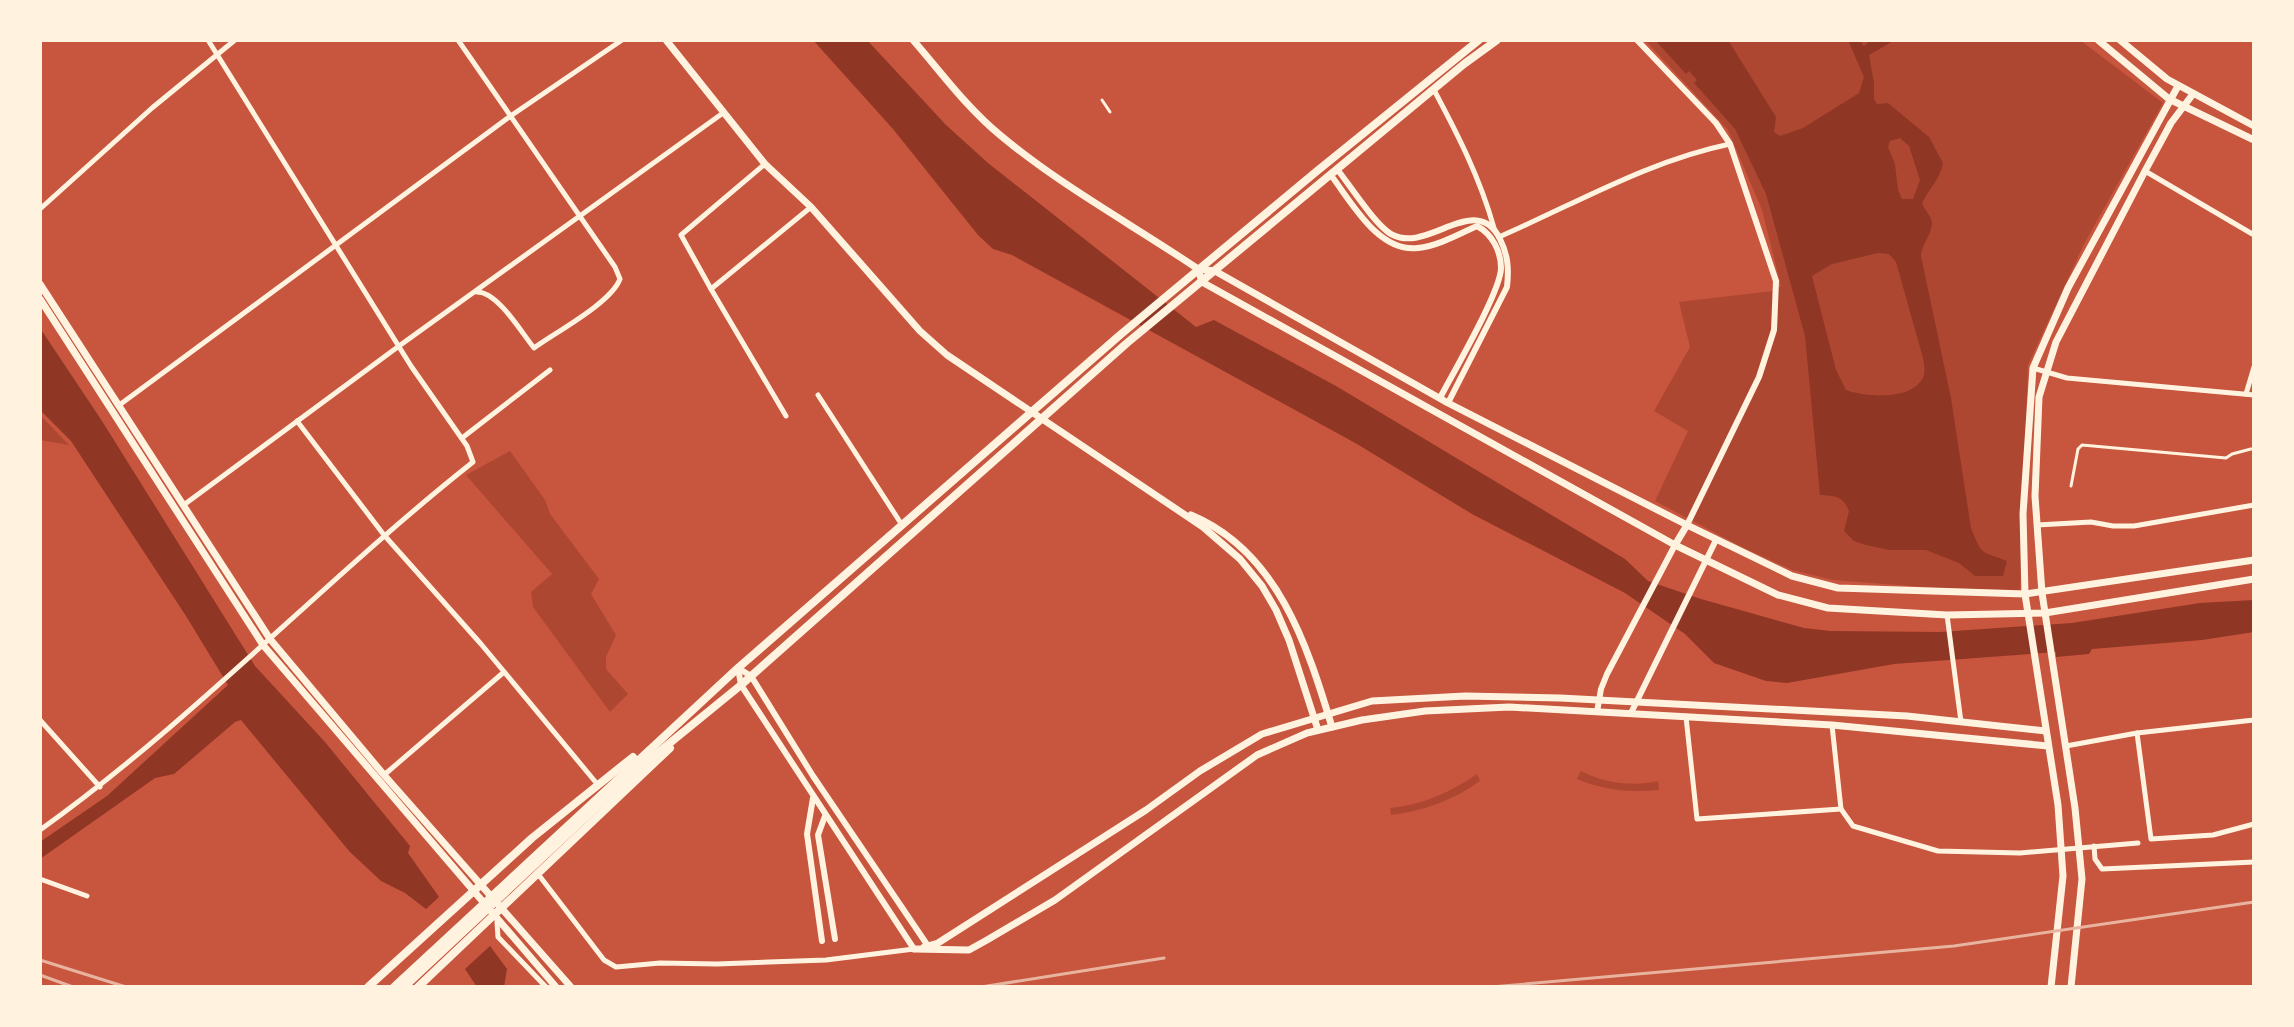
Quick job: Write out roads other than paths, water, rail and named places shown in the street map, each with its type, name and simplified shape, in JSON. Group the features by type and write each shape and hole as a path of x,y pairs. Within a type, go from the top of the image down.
{"main road":[{"path":"666,40 765,164 811,207 920,331 947,355 1177,509 1240,559 1262,586 1289,640 1318,730"},
{"path":"913,40 997,133 1197,270 1215,271 1448,403 1792,576 1838,588 2025,594 2254,560"},
{"path":"404,987 738,668 1120,335 1479,40"},
{"path":"394,987 632,770 741,685 1127,343 1497,40"},
{"path":"2098,40 2169,99 2254,140"},
{"path":"2120,40 2130,43 2178,86 2254,126"},
{"path":"2051,987 2063,876 2058,805 2025,594 2023,514 2033,368 2068,288 2178,86"},
{"path":"2071,987 2082,879 2066,746 2042,593 2035,496 2039,397 2056,342 2145,171 2193,94"},
{"path":"1197,270 1202,282 1675,545 1778,595 1828,608 2029,617 2254,579"},
{"path":"40,284 270,639 384,775 571,987"},
{"path":"40,299 261,647 556,987"},
{"path":"1177,509 1206,522 1234,542 1271,580 1297,626 1332,727"},
{"path":"1675,545 1687,525"},
{"path":"914,949 938,943 1262,734 1372,701 1465,696 1599,700 1907,716 2046,731"},
{"path":"914,949 969,950 1067,891 1257,755 1318,730 1362,720 1425,711 1509,707 1832,725 2048,746"},
{"path":"368,987 532,838 693,709"},
{"path":"418,987 646,773 694,723"}],"street":[{"path":"40,830 100,787 384,535 473,462 462,438 399,346 208,40"},
{"path":"40,209 215,54 235,40"},
{"path":"458,40 512,115 615,267 620,279 617,288 534,348 495,298 485,292 476,292"},
{"path":"118,406 512,115 622,40"},
{"path":"1637,40 1716,123 1730,144 1776,281 1774,330 1759,377 1687,525"},
{"path":"1434,89 1472,163 1509,268 1507,287 1448,403"},
{"path":"185,504 723,113"},
{"path":"1499,237 1648,170 1702,150 1730,144"},
{"path":"765,164 681,235 786,416"},
{"path":"2145,171 2254,235"},
{"path":"1333,172 1393,236 1429,235 1469,220 1482,221 1494,228"},
{"path":"1333,172 1376,231 1389,242 1418,248 1477,226 1486,231 1496,246 1501,268 1496,289 1440,398"},
{"path":"711,289 811,207"},
{"path":"2246,394 2254,367"},
{"path":"2033,368 2067,378 2254,395"},
{"path":"462,438 550,370"},
{"path":"818,395 903,526"},
{"path":"297,421 384,535 598,785"},
{"path":"2037,525 2091,522 2134,526 2254,505"},
{"path":"1631,713 1716,540"},
{"path":"1597,712 1607,674 1675,545"},
{"path":"1947,615 1961,722"},
{"path":"738,668 751,676 813,776 928,946"},
{"path":"538,874 604,960 616,967 660,963 826,960 914,949 741,685 738,668"},
{"path":"384,775 504,672"},
{"path":"1686,717 1697,819 1841,809"},
{"path":"40,720 100,787"},
{"path":"2066,746 2137,733 2254,720"},
{"path":"1832,725 1841,809 1853,826 1938,851 1990,854 2041,852 2138,843"},
{"path":"2137,733 2151,839 2213,835 2254,824"},
{"path":"813,798 807,834 822,941"},
{"path":"825,816 818,835 835,939"},
{"path":"2094,846 2095,859 2102,869 2254,862"},
{"path":"40,879 87,896"},
{"path":"497,922 498,937 546,987"}],"lane":[{"path":"1102,100 1110,112"},
{"path":"2071,486 2078,449 2082,445 2218,458 2251,449"}],"railway":[{"path":"1491,987 1954,946 2254,902"},
{"path":"981,987 1164,958"},
{"path":"40,960 126,987"},
{"path":"40,975 73,987"}]}
